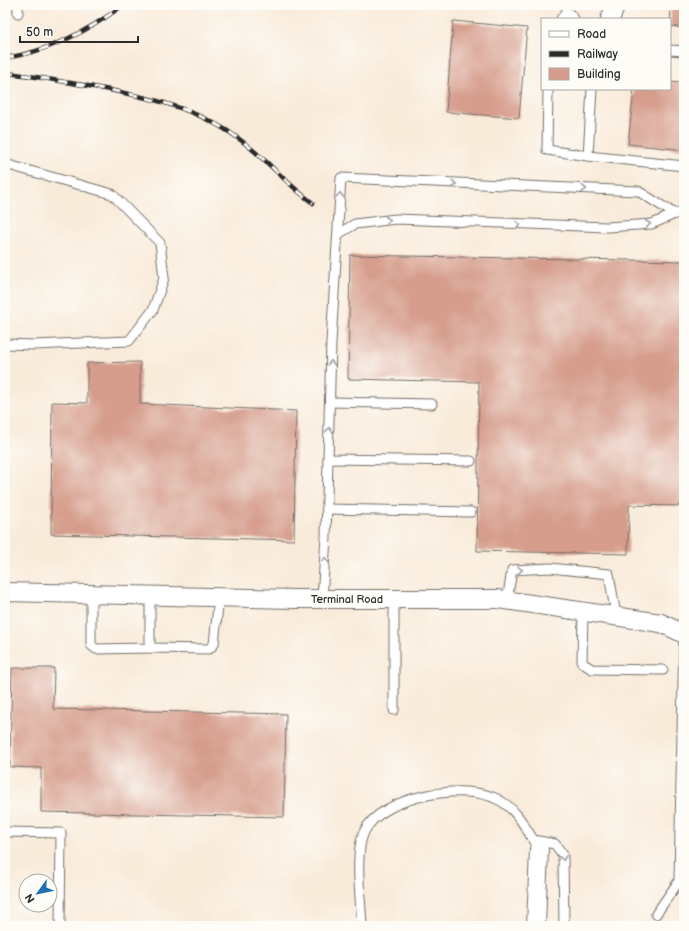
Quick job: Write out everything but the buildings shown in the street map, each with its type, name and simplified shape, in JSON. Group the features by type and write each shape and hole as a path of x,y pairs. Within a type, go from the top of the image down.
{"street":[{"path":"610,18 616,5"},
{"name":"Terminal Road","path":"5,592 322,599 507,601 661,623 684,633"},
{"path":"536,844 536,926"}],"lane":[{"path":"562,18 567,12 573,18"},
{"path":"671,50 684,52"},
{"path":"548,90 547,150 588,156 684,166"},
{"path":"588,156 592,90"},
{"path":"5,164 112,194 160,243 164,278 154,310 129,341 34,345 5,344"},
{"path":"322,599 327,509 331,343 341,178 488,186 638,191 675,214"},
{"path":"338,234 355,224 396,219 607,227 652,224 684,210"},
{"path":"330,402 432,404"},
{"path":"328,459 471,461"},
{"path":"327,509 471,512"},
{"path":"507,601 512,570 550,568 609,574 616,616"},
{"path":"91,594 91,645 96,650 150,648 209,649 214,644 219,597"},
{"path":"150,595 150,648"},
{"path":"394,599 394,710"},
{"path":"584,612 582,664 592,669 663,670"},
{"path":"656,914 679,881 684,633"},
{"path":"362,926 359,851 363,834 369,823 383,811 402,802 423,796 452,793 478,794 497,799 512,809 536,844 555,844 563,855 564,926"},
{"path":"5,832 62,833 60,926"}],"railway":[{"path":"5,58 36,51 67,39 82,32 123,5"},
{"path":"5,73 50,79 139,96 159,101 198,115 235,136 265,160 293,187 313,203"}]}
